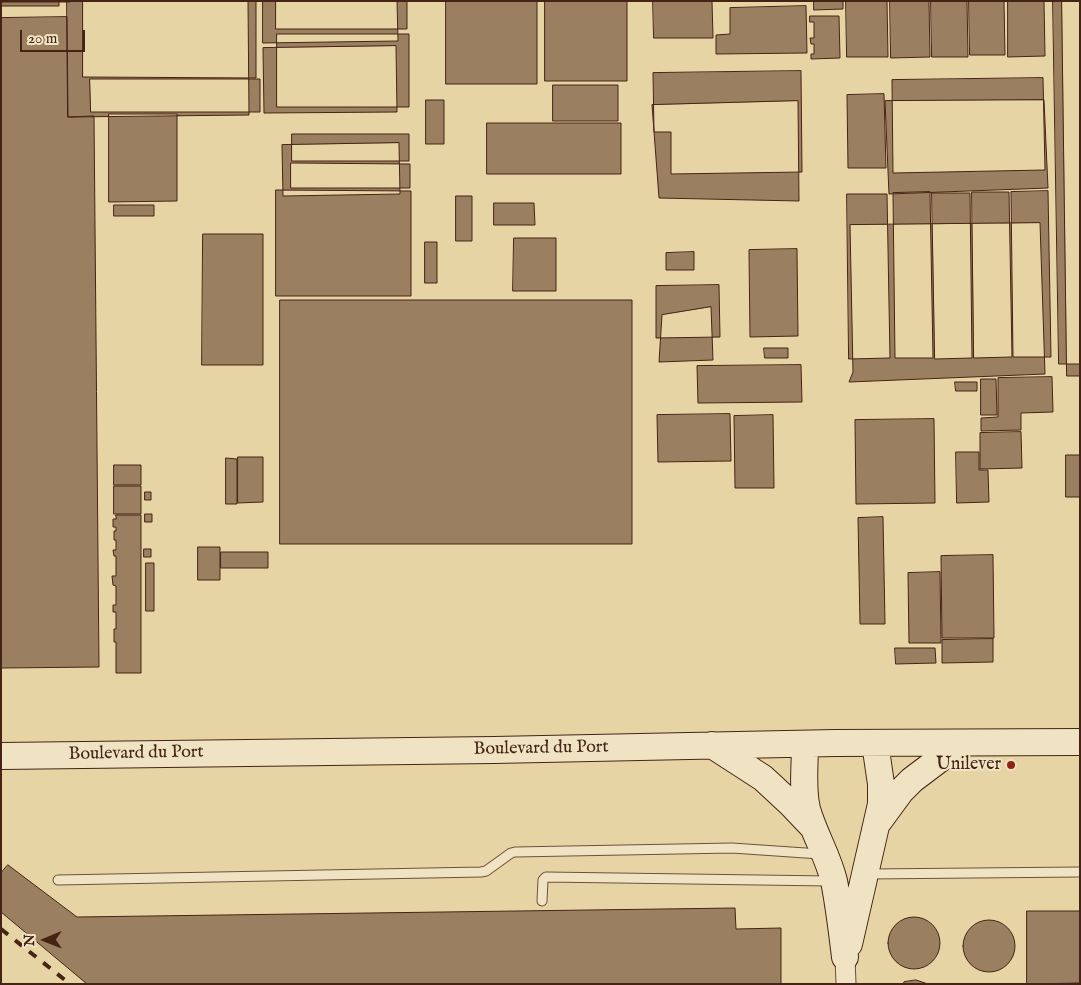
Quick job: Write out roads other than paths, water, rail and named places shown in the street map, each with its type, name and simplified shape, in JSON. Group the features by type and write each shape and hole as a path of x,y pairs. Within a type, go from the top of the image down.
{"main road":[{"name":"Boulevard du Port","path":"1,756 504,750 712,745 1080,742"},
{"path":"846,957 881,804 881,784 875,743"},
{"path":"876,826 901,791 912,780 961,743"},
{"path":"805,744 804,790 807,808 834,881 846,957"},
{"path":"712,745 763,778 813,827"}],"street":[{"path":"846,957 846,984"}],"lane":[{"path":"58,880 481,872 486,871 515,852 732,848 825,855"},
{"path":"865,874 1080,872"},
{"path":"542,901 543,880 546,878 834,881"}],"railway":[{"path":"1,929 70,984"}],"place":[{"name":"Unilever","path":"1011,765"}]}
